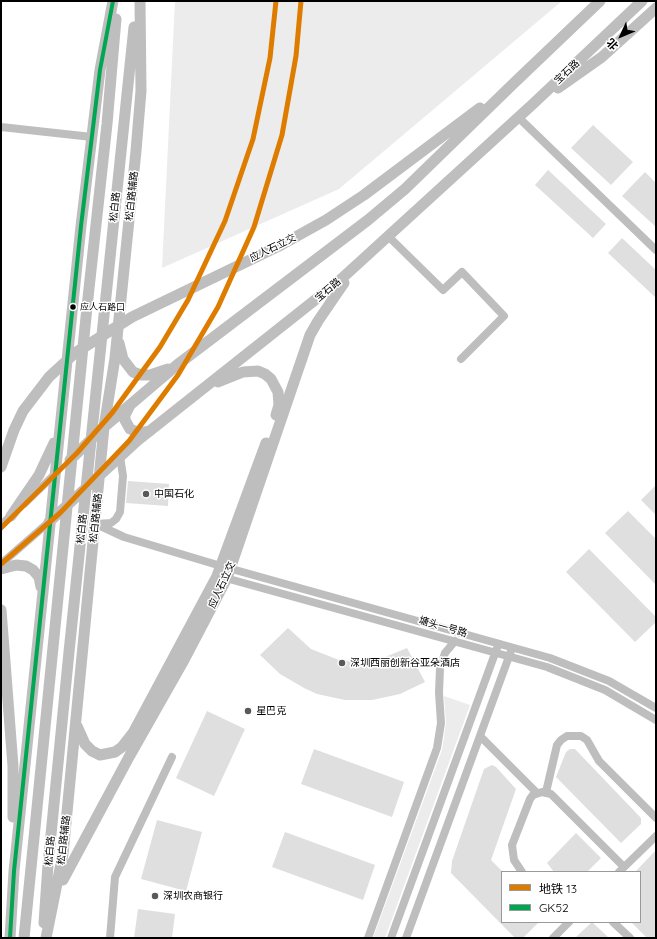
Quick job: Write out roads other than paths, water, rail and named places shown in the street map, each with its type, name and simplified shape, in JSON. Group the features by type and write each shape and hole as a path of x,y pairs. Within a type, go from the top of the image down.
{"main road":[{"path":"10,938 14,871 70,328 100,70 113,1"},
{"name":"松白路","path":"24,938 87,307 108,124 117,1"},
{"name":"松白路","path":"45,938 48,865 137,1"},
{"name":"松白路辅路","path":"45,938 54,903 63,854 101,474 104,427 117,336 139,123 141,91 140,1"},
{"path":"55,474 104,427 177,365 223,328 368,220 405,190 600,1"},
{"path":"617,44 642,1"},
{"name":"宝石路","path":"49,522 120,456 150,431 317,300 534,103 642,1"},
{"path":"534,103 588,68 656,8"},
{"name":"应人石立交","path":"1,467 14,430 23,411 49,377 75,353 137,314 306,232 364,196 513,84"},
{"name":"应人石立交","path":"54,903 76,853 184,660 224,572 310,335 331,299 365,257"},
{"path":"70,328 74,345 86,354 102,353 109,349 117,336"},
{"path":"117,336 123,358 133,372 141,375 150,375 177,365"},
{"path":"76,724 80,736 92,751 100,755 107,755 122,747 133,732 224,572 278,410 280,398 271,379 265,374 251,371 227,378 196,394"},
{"path":"130,404 125,415 127,425 135,432 140,433 150,431"},
{"path":"11,516 39,475 59,432"},
{"path":"1,569 16,564 26,566 33,570 41,583 42,594"},
{"path":"42,594 50,581 64,576 78,580 83,585 88,600"},
{"path":"1,610 13,766 14,871"}],"street":[{"path":"518,117 656,250"},
{"path":"1,127 92,138"},
{"path":"388,236 443,290 462,272 504,316 461,359"},
{"path":"96,524 111,523 116,520 120,512 123,476 120,456"},
{"path":"1,525 55,474"},
{"name":"宝石路","path":"1,564 49,522"},
{"path":"96,524 124,537 224,572"},
{"name":"塘头一号路","path":"224,572 547,667 586,681 623,699 656,720"},
{"name":"塘头一号路","path":"224,572 512,647 590,672 627,690 656,708"},
{"path":"368,938 437,748 441,723 439,698 440,668 445,653 455,641"},
{"path":"391,938 499,643"},
{"path":"406,938 512,647"},
{"path":"480,736 537,792 546,792 551,794 622,870 656,836"},
{"path":"546,792 558,745 561,740 567,736 581,736 587,740 599,761 656,818"},
{"path":"110,938 115,877 172,757"},
{"path":"521,871 514,860 512,845 530,799 537,792"},
{"path":"553,938 568,923"},
{"path":"614,923 630,938"}],"metro line":[{"name":"13","path":"1,528 77,453 112,413 160,347 188,300 225,221 253,139 270,58 276,1"},
{"name":"13","path":"1,564 60,513 129,441 178,375 218,307 254,227 282,135 296,56 301,1"}],"place":[{"name":"应人石路口","path":"73,307"},
{"name":"中国石化","path":"146,494"},
{"name":"深圳西丽创新谷亚朵酒店","path":"342,663"},
{"name":"星巴克","path":"248,711"},
{"name":"深圳农商银行","path":"155,896"}]}
